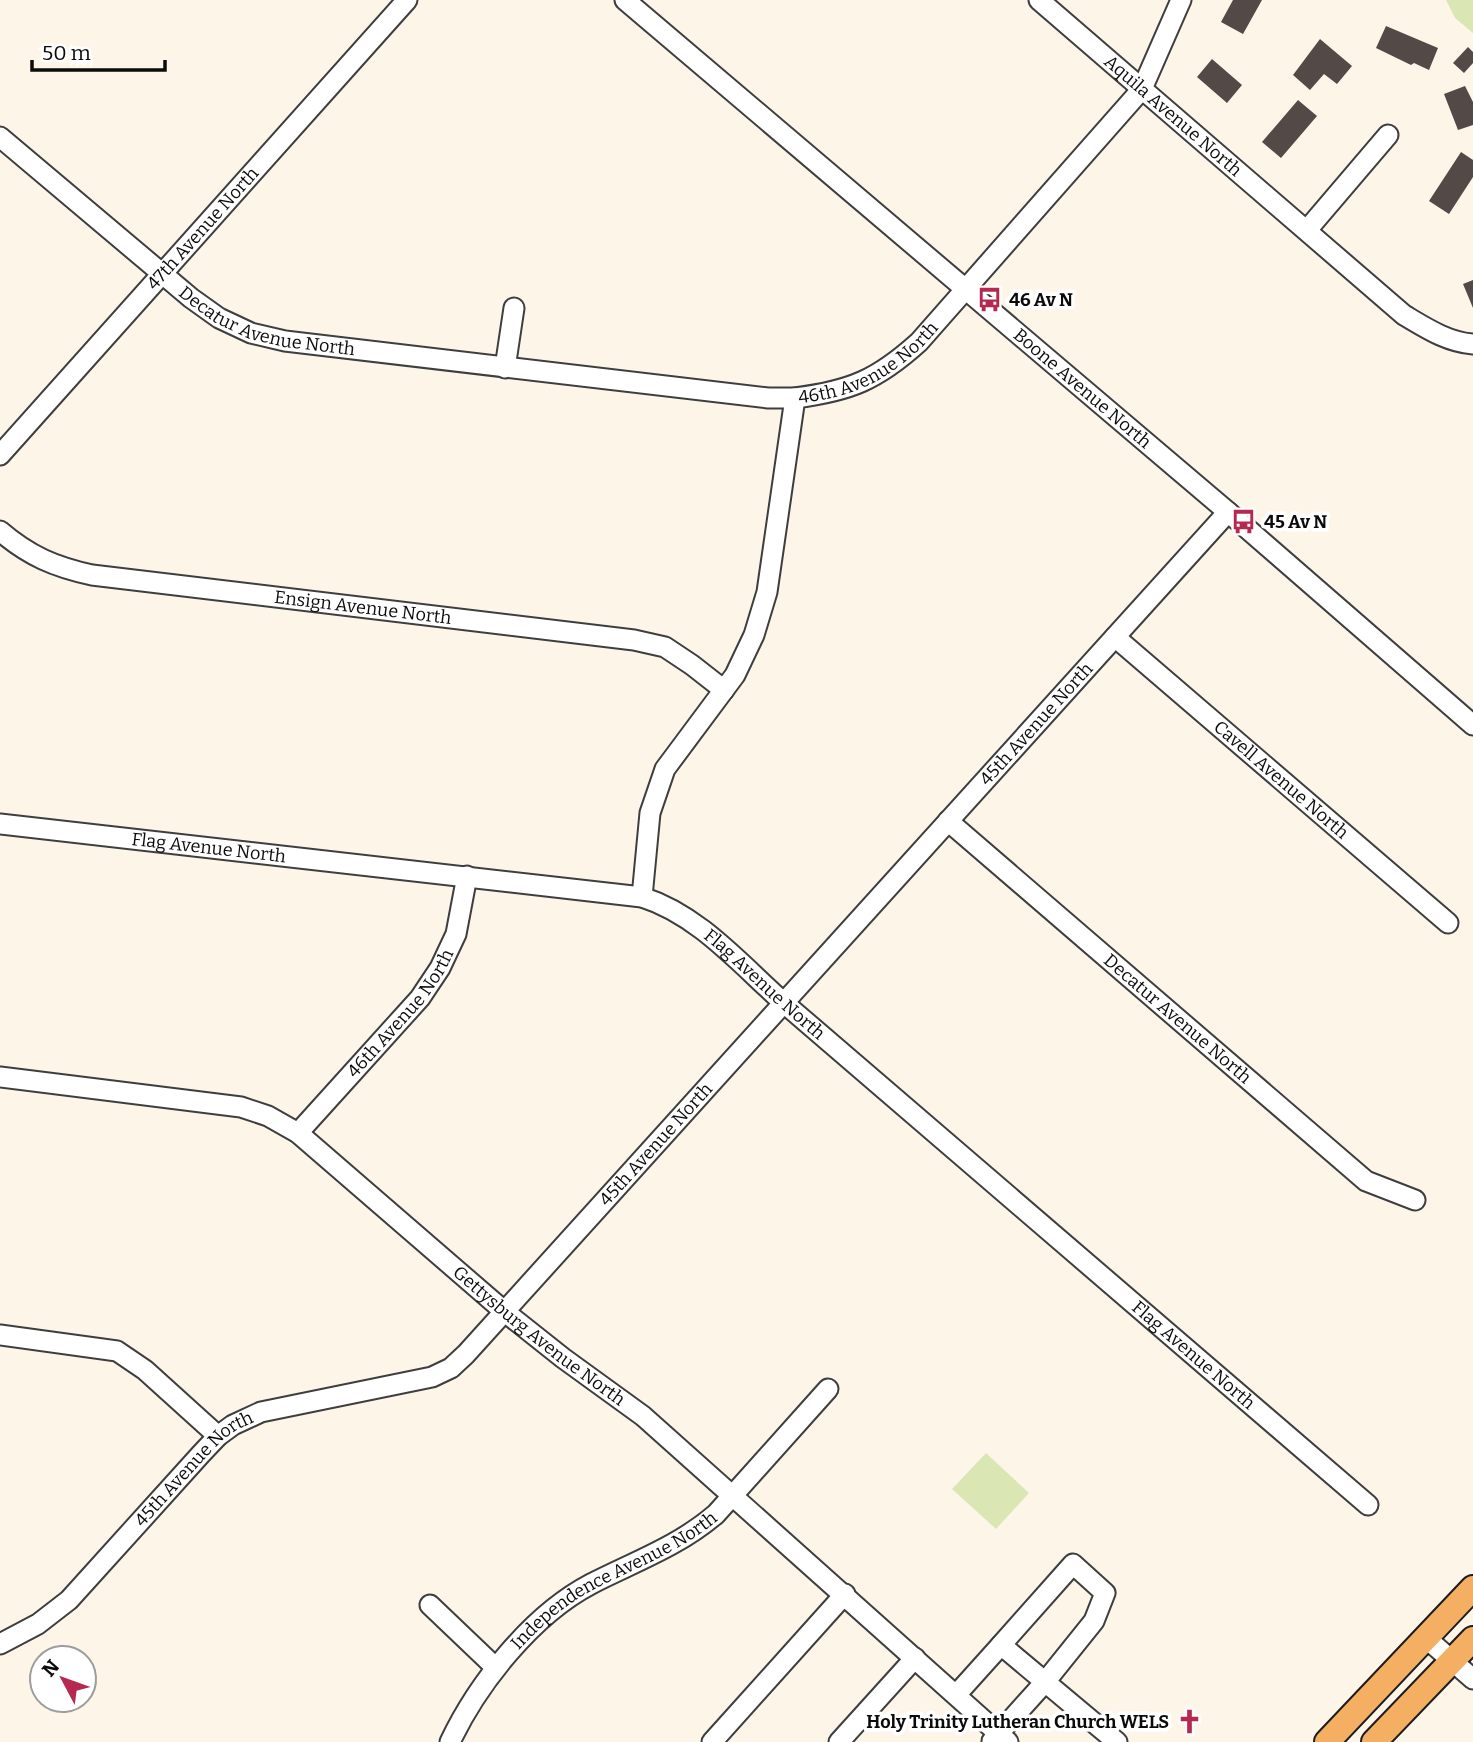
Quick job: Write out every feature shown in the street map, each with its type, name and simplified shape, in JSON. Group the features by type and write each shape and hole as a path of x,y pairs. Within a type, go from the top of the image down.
{"main road":[{"path":"1327,1742 1473,1588"},
{"path":"1374,1742 1473,1639"}],"street":[{"name":"47th Avenue North","path":"0,455 407,0"},
{"name":"Boone Avenue North","path":"625,0 1473,725"},
{"name":"Aquila Avenue North","path":"1039,0 1404,315 1431,332 1461,343 1473,344"},
{"name":"46th Avenue North","path":"642,897 650,813 660,780 678,750 735,675 754,635 767,593 795,398 829,394 863,383 892,366 919,342 1142,89 1181,0"},
{"path":"1307,230 1388,135"},
{"name":"Decatur Avenue North","path":"0,137 162,275 219,318 251,333 285,341 505,368 768,398 795,398"},
{"path":"505,368 514,308"},
{"name":"45th Avenue North","path":"0,1644 38,1624 69,1600 218,1436 233,1425 261,1412 432,1377 451,1368 505,1312 1227,512"},
{"name":"Ensign Avenue North","path":"0,531 32,555 60,568 92,575 634,640 665,647 724,690"},
{"name":"Cavell Avenue North","path":"1115,637 1448,923"},
{"name":"Decatur Avenue North","path":"948,821 1366,1181 1415,1200"},
{"name":"Flag Avenue North","path":"0,824 642,897 679,912 1368,1504"},
{"name":"46th Avenue North","path":"298,1133 420,998 440,968 456,934 467,876"},
{"name":"Gettysburg Avenue North","path":"0,1077 241,1107 268,1116 298,1133 505,1312 643,1416 845,1594 956,1695 999,1739"},
{"path":"0,1335 117,1350 145,1370 218,1436"},
{"name":"Independence Avenue North","path":"450,1742 462,1717 495,1667 557,1606 589,1585 689,1535 716,1514 828,1389"},
{"path":"956,1695 1073,1564 1105,1593 1094,1621 999,1739"},
{"path":"712,1742 845,1594"},
{"path":"430,1605 495,1667"},
{"path":"1426,1638 1473,1679"},
{"path":"1001,1645 1117,1742"},
{"path":"839,1742 915,1658"}],"green space":[{"path":"1446,0 1473,0 1473,33 1455,18"},
{"path":"986,1453 1029,1493 996,1529 952,1489"}],"building":[{"path":"1233,0 1262,0 1243,34 1221,22"},
{"path":"1386,26 1438,48 1429,70 1414,63 1411,65 1376,48"},
{"path":"1320,39 1352,66 1337,84 1324,74 1310,90 1293,75"},
{"path":"1468,47 1473,52 1473,63 1464,73 1453,63"},
{"path":"1212,59 1242,85 1227,103 1197,77"},
{"path":"1465,86 1473,102 1473,125 1458,130 1444,94"},
{"path":"1298,100 1317,116 1281,158 1262,142"},
{"path":"1461,152 1473,160 1473,177 1449,214 1429,201"},
{"path":"1473,280 1473,308 1463,284"}],"place":[{"name":"46 Av N","path":"989,300"},
{"name":"45 Av N","path":"1244,522"},
{"name":"Holy Trinity Lutheran Church WELS","path":"1189,1722"}]}
